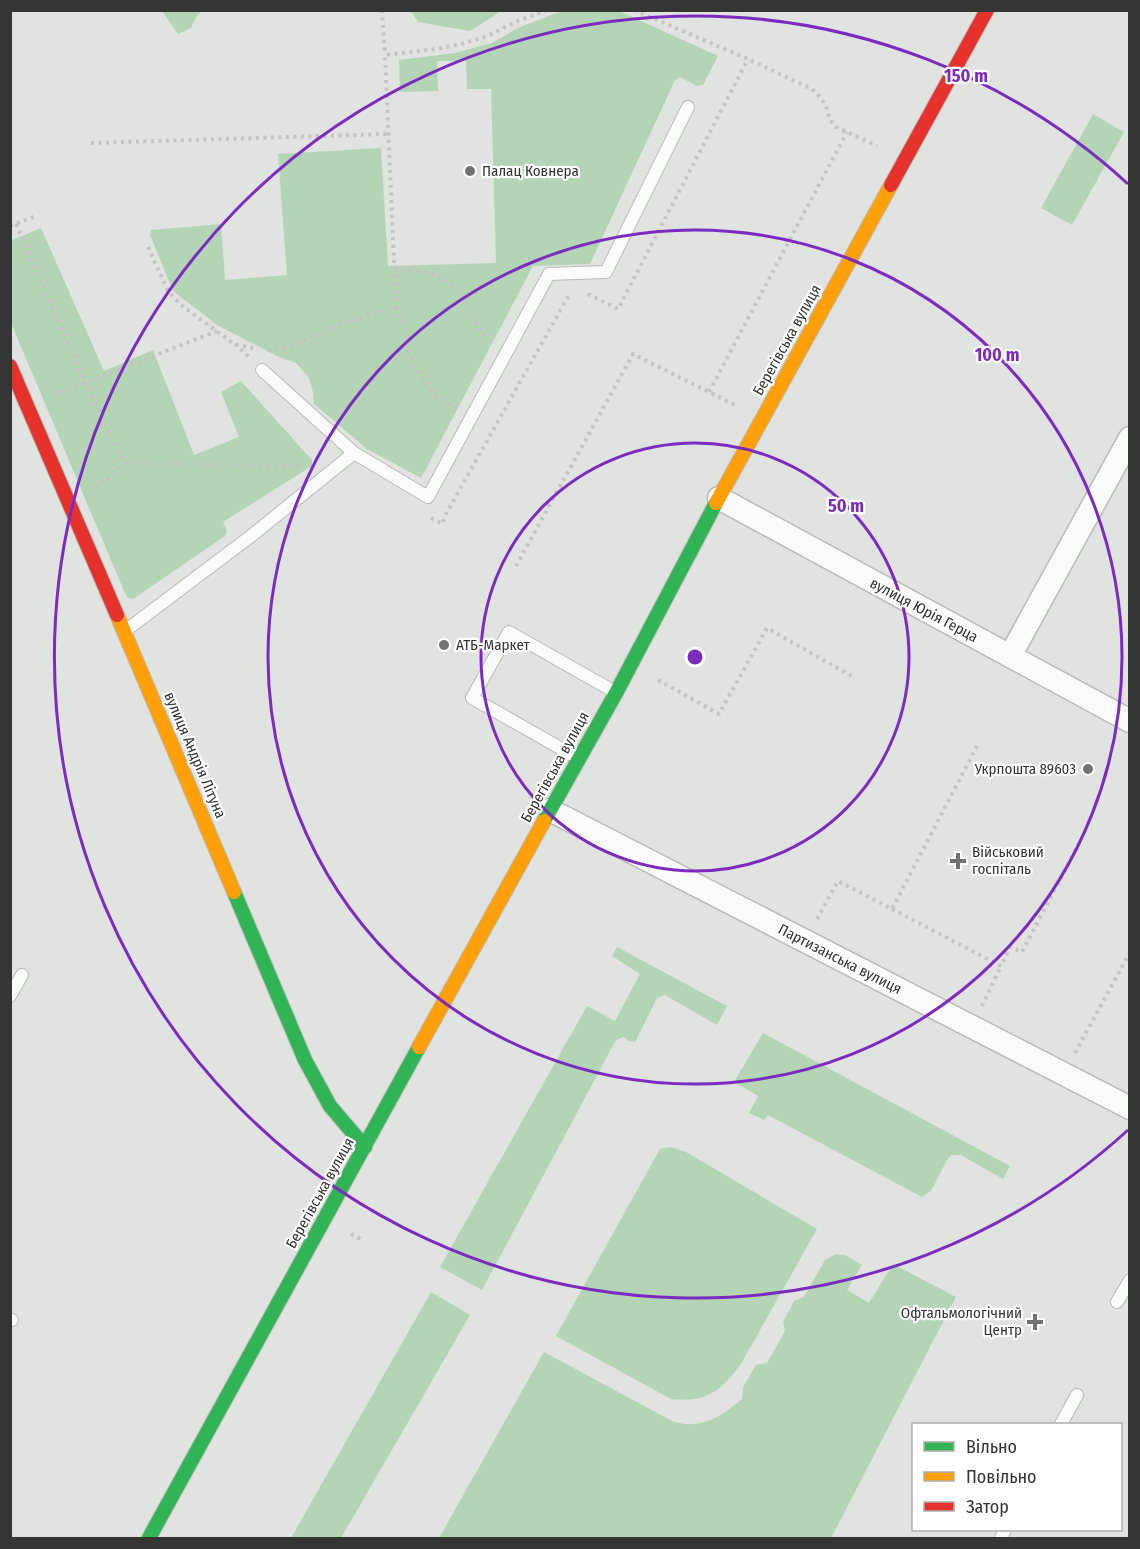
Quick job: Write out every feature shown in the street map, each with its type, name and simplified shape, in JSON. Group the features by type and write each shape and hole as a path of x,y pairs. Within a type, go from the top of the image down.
{"main road":[{"name":"Берегівська вулиця","path":"149,1539 616,693 719,498 987,10"},
{"name":"вулиця Андрія Літуна","path":"10,366 305,1060 330,1106 365,1147"}],"street":[{"path":"1010,657 1130,438"},
{"name":"вулиця Юрія Герца","path":"719,498 1130,721"},
{"name":"Партизанська вулиця","path":"550,810 1130,1108"}],"lane":[{"path":"262,370 354,453 428,497 549,274 606,272 688,107"},
{"path":"124,631 251,536 354,453"},
{"path":"579,759 472,698 509,632 616,693"},
{"path":"10,996 22,975"},
{"path":"1117,1302 1130,1280"},
{"path":"1062,1423 1077,1395"}],"path":[{"path":"382,10 396,307 405,327 410,352 419,374 436,395 471,418"},
{"path":"385,55 461,44 488,36 515,22 547,10"},
{"path":"634,10 812,89 826,106 830,120 836,126 886,150"},
{"path":"583,291 618,309 748,59"},
{"path":"709,392 847,132"},
{"path":"91,143 388,134"},
{"path":"10,226 36,216"},
{"path":"16,224 124,463"},
{"path":"148,248 168,291 181,305 234,344 263,350 287,348 340,324 396,307"},
{"path":"394,269 413,270 439,277 452,285 483,333 494,346 507,351"},
{"path":"421,513 442,524 574,287"},
{"path":"53,395 217,331"},
{"path":"516,566 633,354 743,409"},
{"path":"92,488 109,478 124,463 337,467"},
{"path":"655,678 720,714 767,628 855,678"},
{"path":"892,909 978,744"},
{"path":"982,1007 1010,947 1022,952 1080,841"},
{"path":"817,920 838,881 1001,966"},
{"path":"1074,1057 1130,952"}],"green space":[{"path":"162,11 202,11 191,28 178,34"},
{"path":"411,11 500,11 470,31 418,22"},
{"path":"562,11 619,11 718,56 703,85 697,86 680,77 675,80 590,264 533,266 421,478 367,449 314,404 309,378 296,363 279,357 217,325 173,291 150,235 151,230 221,224 225,280 287,275 278,154 381,148 388,266 496,263 491,89 467,89 466,61 437,61 438,91 400,92 399,60 455,53 492,43 520,27"},
{"path":"1093,114 1124,132 1072,225 1041,208"},
{"path":"41,228 104,371 153,350 194,455 239,437 221,392 241,381 312,460 312,466 223,522 227,531 225,536 133,599 128,598 124,591 11,323 10,241"},
{"path":"617,947 727,1006 717,1025 665,995 657,998 635,1042 628,1041 624,1037 616,1040 482,1290 440,1267 587,1006 615,1021 640,974 612,956"},
{"path":"763,1033 1010,1166 1003,1179 961,1155 951,1155 931,1191 922,1197 768,1115 764,1120 749,1113 758,1096 734,1082"},
{"path":"671,1147 686,1152 817,1229 735,1372 712,1393 704,1397 683,1400 671,1399 556,1336 660,1149"},
{"path":"836,1254 845,1255 862,1265 847,1290 869,1303 893,1264 956,1297 831,1538 439,1538 544,1352 674,1422 691,1424 714,1419 742,1399 743,1387 756,1365 767,1363 785,1331 783,1322 794,1301 804,1297 825,1260"},
{"path":"431,1292 470,1315 341,1538 291,1538"}],"traffic: fast":[{"path":"544,821 616,693 716,503"},
{"path":"234,892 305,1060 330,1106 365,1147"},
{"path":"149,1538 419,1047"}],"traffic: slow":[{"path":"716,503 891,185"},
{"path":"117,615 234,892"},
{"path":"419,1047 544,821"}],"traffic: jam":[{"path":"891,185 987,10"},
{"path":"10,366 117,615"}],"place":[{"name":"Палац Ковнера","path":"470,171"},
{"name":"АТБ-Маркет","path":"444,645"},
{"name":"Укрпошта 89603","path":"1088,769"},
{"name":"Військовий госпіталь","path":"958,861"},
{"name":"Офтальмологічний Центр","path":"1035,1322"}]}
